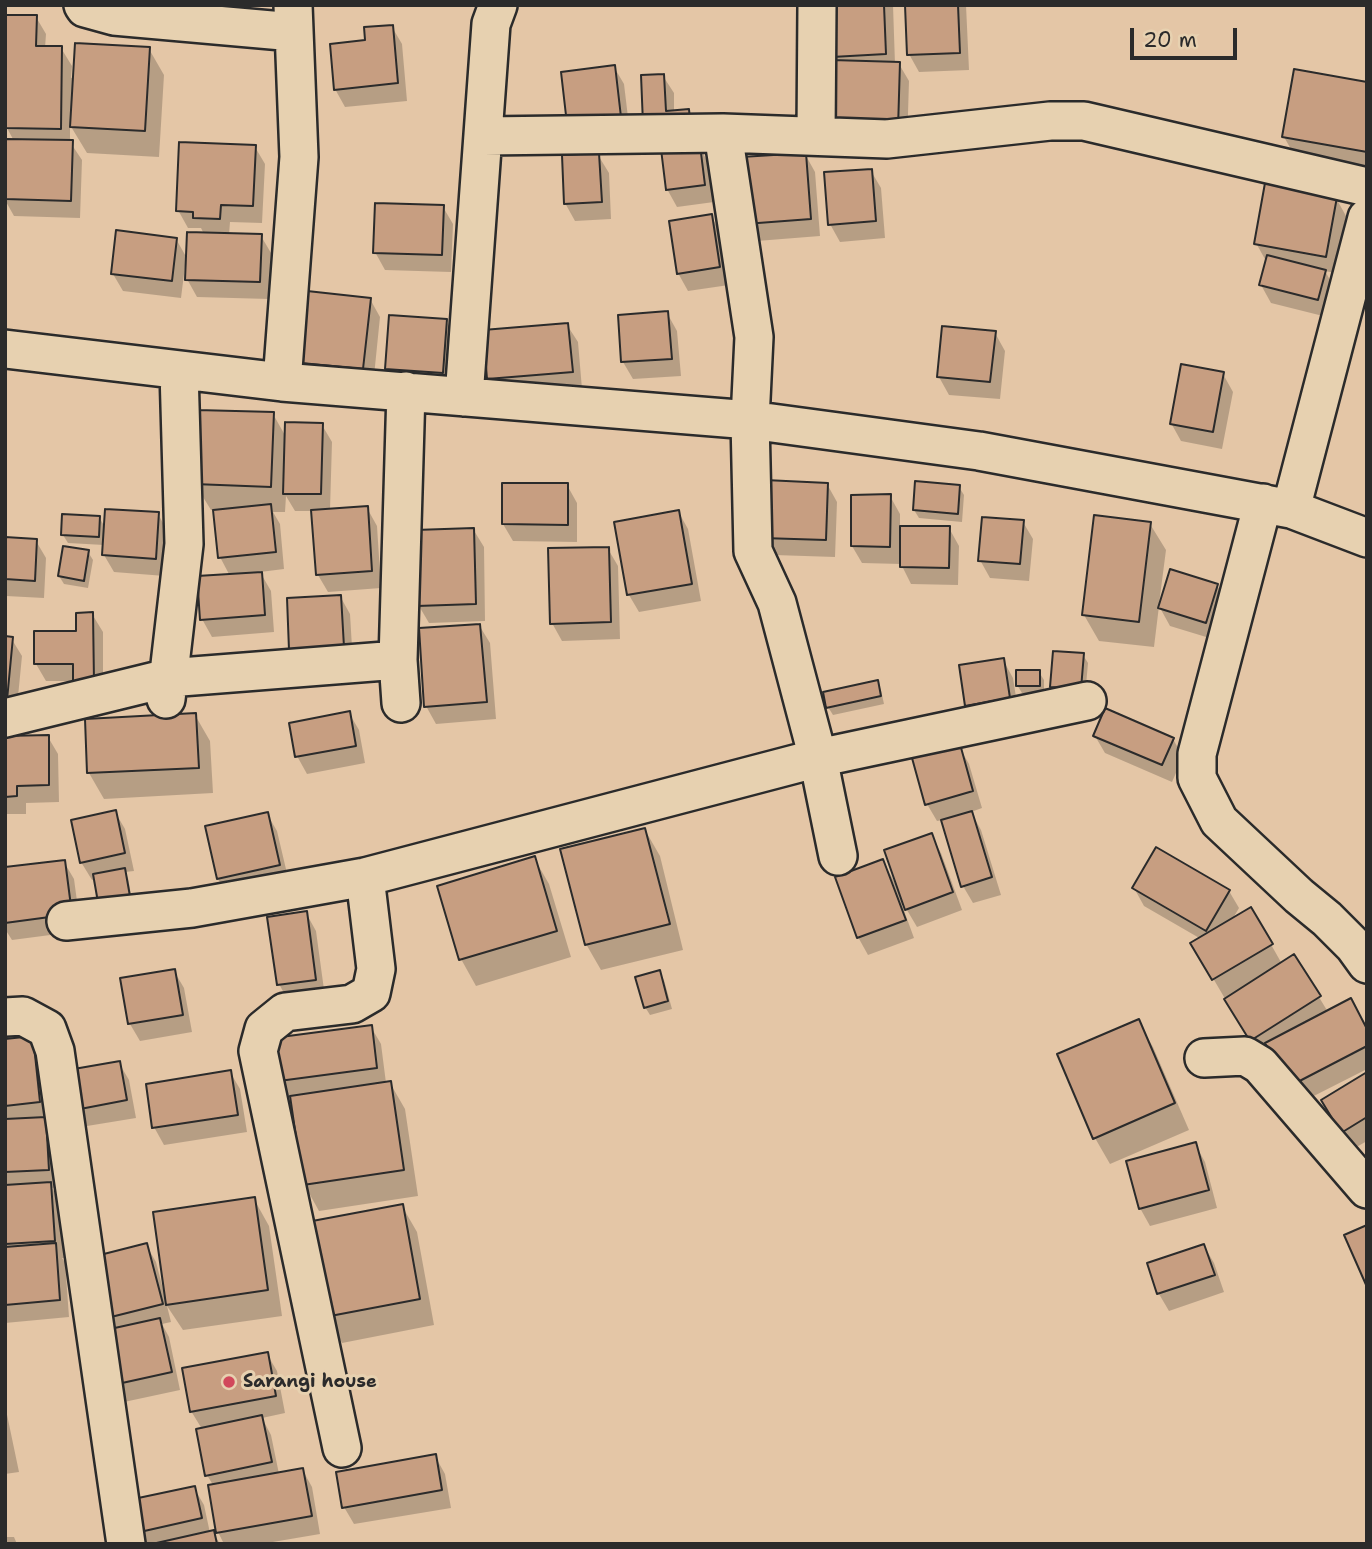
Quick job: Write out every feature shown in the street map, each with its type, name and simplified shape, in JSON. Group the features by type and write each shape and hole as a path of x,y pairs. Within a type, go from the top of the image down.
{"street":[{"path":"83,5 85,8 114,16 293,19 299,157 282,382"},
{"path":"464,397 491,24 498,5"},
{"path":"816,135 817,5"},
{"path":"484,136 723,133 887,139 1050,121 1084,121 1367,187"},
{"path":"723,133 754,337 750,420 753,551 777,603 818,758 838,856"},
{"path":"1367,218 1196,754 1196,778 1219,821 1336,928 1367,964"},
{"path":"5,349 282,382 750,420 979,451 1277,506 1367,538"},
{"path":"167,689 184,544 179,371"},
{"path":"401,704 398,660 406,391"},
{"path":"5,718 167,689 398,660"},
{"path":"66,921 192,908 365,877 818,758 1087,701"},
{"path":"342,1448 258,1051 264,1028 285,1012 352,1004 371,993 376,969 365,877"},
{"path":"5,1017 23,1016 47,1029 55,1051 126,1544"},
{"path":"1204,1058 1245,1056 1260,1065 1367,1189"}],"building":[{"path":"830,5 884,5 886,54 832,57"},
{"path":"905,5 958,5 960,53 907,55"},
{"path":"6,15 37,15 36,46 62,46 61,129 5,128"},
{"path":"393,25 398,83 334,90 330,44 365,40 364,27"},
{"path":"75,43 150,47 145,131 70,127"},
{"path":"832,60 900,62 898,129 829,127"},
{"path":"615,65 621,117 567,124 561,72"},
{"path":"1294,69 1367,82 1367,152 1282,137"},
{"path":"664,74 666,111 689,109 690,121 643,124 641,75"},
{"path":"5,139 73,140 71,201 5,199"},
{"path":"179,142 256,145 253,206 221,205 220,219 193,218 193,212 176,211"},
{"path":"700,145 705,185 666,190 661,149"},
{"path":"599,153 602,202 564,204 562,155"},
{"path":"806,153 811,219 745,224 741,157"},
{"path":"872,169 876,221 828,225 824,172"},
{"path":"1265,183 1337,197 1326,257 1254,244"},
{"path":"375,203 444,205 442,255 373,253"},
{"path":"712,214 720,267 677,274 669,221"},
{"path":"116,230 177,238 172,281 111,274"},
{"path":"187,232 262,234 260,282 185,280"},
{"path":"1267,255 1326,270 1318,300 1259,285"},
{"path":"298,290 371,298 363,369 291,362"},
{"path":"668,311 672,359 621,362 618,315"},
{"path":"389,315 447,319 443,373 385,369"},
{"path":"568,323 573,372 487,379 483,330"},
{"path":"942,326 996,331 990,382 937,377"},
{"path":"1181,364 1224,372 1213,432 1170,424"},
{"path":"197,410 274,412 271,487 194,484"},
{"path":"285,422 323,423 321,494 283,494"},
{"path":"765,480 828,483 826,540 762,538"},
{"path":"915,481 960,485 958,514 913,510"},
{"path":"502,483 568,483 568,525 502,524"},
{"path":"891,494 890,547 851,546 851,495"},
{"path":"271,504 276,552 218,558 213,510"},
{"path":"368,506 372,571 316,575 311,510"},
{"path":"105,509 159,512 156,559 102,555"},
{"path":"679,510 692,584 627,595 614,522"},
{"path":"62,514 100,516 99,537 61,535"},
{"path":"1094,515 1151,522 1139,622 1082,615"},
{"path":"982,517 1024,520 1020,564 978,561"},
{"path":"900,526 950,526 949,568 900,567"},
{"path":"474,528 476,604 417,606 415,530"},
{"path":"5,537 37,539 35,581 5,579"},
{"path":"63,546 89,550 84,581 58,576"},
{"path":"609,547 611,622 550,624 548,548"},
{"path":"1170,569 1218,584 1206,623 1158,608"},
{"path":"262,572 265,615 200,620 197,576"},
{"path":"341,595 344,647 289,650 287,598"},
{"path":"93,612 94,682 73,682 73,664 34,664 34,631 76,631 76,613"},
{"path":"480,624 487,702 424,707 419,628"},
{"path":"5,636 13,637 7,700 5,700"},
{"path":"1053,651 1084,653 1081,689 1050,687"},
{"path":"1004,658 1010,698 965,706 959,665"},
{"path":"1016,670 1040,670 1040,686 1016,686"},
{"path":"878,680 881,696 826,708 823,692"},
{"path":"1105,708 1174,738 1162,765 1093,736"},
{"path":"350,711 356,746 295,757 289,723"},
{"path":"196,713 199,768 87,773 85,719"},
{"path":"49,735 49,785 17,786 17,796 5,797 5,736"},
{"path":"960,744 973,791 925,805 912,758"},
{"path":"116,810 125,853 80,863 71,820"},
{"path":"972,811 992,877 961,887 941,820"},
{"path":"268,812 280,865 217,879 205,826"},
{"path":"645,828 670,924 585,945 560,849"},
{"path":"932,833 953,892 905,910 884,850"},
{"path":"1156,847 1230,890 1206,931 1132,888"},
{"path":"535,856 557,931 459,960 437,886"},
{"path":"883,859 906,920 857,938 835,877"},
{"path":"65,860 72,914 5,923 5,867"},
{"path":"125,868 131,902 99,908 93,874"},
{"path":"1251,907 1273,944 1212,980 1190,943"},
{"path":"307,911 316,980 277,985 267,917"},
{"path":"1294,954 1321,996 1250,1041 1224,999"},
{"path":"175,969 183,1015 128,1024 120,978"},
{"path":"660,970 668,1001 644,1008 635,977"},
{"path":"1351,998 1367,1029 1367,1046 1288,1087 1265,1043"},
{"path":"1139,1019 1175,1103 1093,1139 1057,1054"},
{"path":"372,1025 377,1068 279,1081 273,1038"},
{"path":"33,1036 40,1102 5,1106 5,1039"},
{"path":"120,1061 127,1100 75,1110 68,1070"},
{"path":"231,1070 238,1115 152,1128 146,1084"},
{"path":"1367,1072 1367,1117 1341,1133 1321,1100"},
{"path":"391,1081 404,1170 303,1185 290,1096"},
{"path":"46,1117 49,1170 5,1172 5,1119"},
{"path":"1196,1142 1209,1190 1139,1209 1126,1161"},
{"path":"51,1182 55,1241 5,1244 5,1185"},
{"path":"255,1197 268,1290 166,1305 153,1212"},
{"path":"403,1204 420,1299 325,1317 307,1222"},
{"path":"1367,1225 1367,1287 1344,1235"},
{"path":"56,1243 60,1300 5,1305 5,1247"},
{"path":"147,1243 163,1304 107,1318 92,1257"},
{"path":"1204,1244 1215,1275 1157,1294 1147,1263"},
{"path":"160,1318 172,1372 113,1385 101,1331"},
{"name":"Sarangi house","path":"268,1352 276,1396 190,1412 182,1368"},
{"path":"262,1415 272,1462 205,1476 196,1429"},
{"path":"436,1454 442,1490 342,1508 336,1472"},
{"path":"303,1468 312,1516 216,1533 208,1485"},
{"path":"195,1486 202,1518 131,1534 124,1501"},
{"path":"214,1530 217,1544 152,1544"}],"place":[{"name":"Sarangi house","path":"229,1382"}]}
